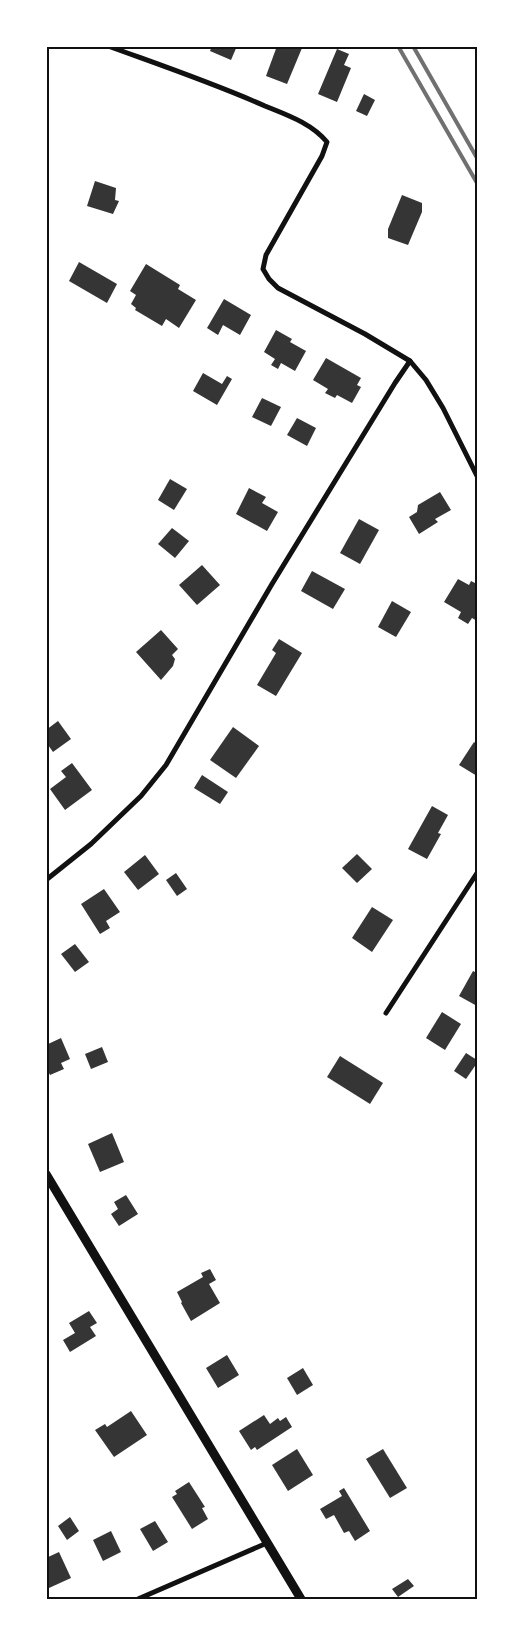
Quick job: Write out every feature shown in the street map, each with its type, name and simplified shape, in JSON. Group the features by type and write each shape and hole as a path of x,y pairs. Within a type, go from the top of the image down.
{"street":[{"path":"108,46 220,86 298,120 319,133 327,142 322,156 266,255 263,270 278,288 365,334 410,361 426,380 439,401 477,476"},
{"path":"46,880 91,844 141,796 166,764 321,502 410,361"},
{"path":"386,1013 477,873"},
{"path":"46,1174 301,1599"},
{"path":"138,1599 267,1543"}],"building":[{"path":"212,46 237,46 231,60 210,51"},
{"path":"277,46 302,48 287,84 266,76"},
{"path":"337,49 349,54 344,65 351,68 337,102 318,94"},
{"path":"364,94 375,100 367,116 356,111"},
{"path":"95,181 116,188 115,200 119,201 113,214 87,206"},
{"path":"402,195 422,203 422,212 408,245 388,238 388,229"},
{"path":"79,262 117,284 107,303 69,281"},
{"path":"146,264 180,285 178,289 196,300 179,328 166,319 162,326 135,310 136,308 131,304 136,295 130,291"},
{"path":"224,299 251,315 240,335 223,325 218,335 207,328"},
{"path":"276,330 292,339 290,342 306,351 295,371 281,363 278,369 271,365 275,359 264,352"},
{"path":"326,358 361,378 357,385 361,387 352,403 337,395 335,398 325,393 328,389 313,380"},
{"path":"203,373 222,384 227,376 232,379 217,405 193,391"},
{"path":"262,398 281,407 271,426 252,417"},
{"path":"297,418 316,428 307,446 287,435"},
{"path":"170,479 187,489 174,510 158,500"},
{"path":"249,488 266,497 262,503 278,512 267,531 236,514"},
{"path":"440,492 451,510 435,519 438,522 419,534 409,517 417,512 418,505"},
{"path":"359,519 379,530 360,564 340,553"},
{"path":"172,528 189,541 175,558 158,544"},
{"path":"202,565 220,585 197,605 179,585"},
{"path":"312,571 345,589 333,609 301,591"},
{"path":"458,579 469,585 471,581 477,584 477,621 472,618 468,624 458,618 461,612 444,602"},
{"path":"392,601 411,612 396,637 378,627"},
{"path":"161,630 178,649 172,655 175,659 173,666 161,680 136,652"},
{"path":"279,639 302,653 276,696 257,685 276,653 272,650"},
{"path":"58,721 71,739 53,752 46,742 46,730"},
{"path":"233,727 259,746 236,778 210,760"},
{"path":"474,742 477,744 477,776 459,765"},
{"path":"72,763 92,790 65,810 50,789 66,777 61,771"},
{"path":"202,775 228,792 220,804 194,788"},
{"path":"432,806 448,815 438,833 441,834 427,859 408,849"},
{"path":"357,854 372,869 357,883 342,868"},
{"path":"145,855 159,874 138,890 124,872"},
{"path":"176,873 187,889 177,896 166,880"},
{"path":"104,889 120,912 106,921 110,928 100,934 81,904"},
{"path":"372,907 393,920 372,952 352,938"},
{"path":"75,944 89,962 75,972 61,954"},
{"path":"473,971 477,973 477,1006 459,996"},
{"path":"442,1012 461,1024 445,1050 426,1038"},
{"path":"61,1038 70,1059 61,1063 64,1069 50,1075 46,1070 46,1045"},
{"path":"102,1047 108,1062 91,1069 85,1054"},
{"path":"466,1053 477,1060 477,1063 466,1079 454,1071"},
{"path":"340,1056 383,1083 370,1104 327,1077"},
{"path":"112,1133 124,1162 100,1172 88,1144"},
{"path":"126,1195 138,1214 119,1226 111,1214 118,1209 114,1202"},
{"path":"210,1269 216,1280 209,1284 220,1303 191,1321 177,1292 203,1277 201,1273"},
{"path":"89,1311 97,1323 90,1327 96,1336 70,1352 63,1340 75,1333 69,1323"},
{"path":"227,1355 239,1375 218,1388 206,1368"},
{"path":"303,1368 313,1385 297,1395 287,1378"},
{"path":"131,1411 147,1435 114,1457 95,1430 105,1424 107,1427"},
{"path":"264,1415 270,1424 278,1418 280,1421 286,1417 292,1427 257,1450 255,1447 251,1450 239,1431"},
{"path":"297,1449 313,1475 288,1491 272,1465"},
{"path":"383,1449 407,1488 390,1498 366,1459"},
{"path":"189,1482 205,1507 202,1508 208,1519 192,1529 172,1497 177,1494 175,1491"},
{"path":"344,1488 370,1531 355,1541 349,1531 344,1533 334,1515 326,1519 320,1509 342,1496 339,1491"},
{"path":"70,1517 79,1531 67,1540 58,1526"},
{"path":"155,1521 168,1542 153,1551 140,1529"},
{"path":"111,1531 121,1552 103,1561 93,1540"},
{"path":"59,1552 71,1578 49,1588 46,1582 46,1558"},
{"path":"408,1579 414,1586 398,1597 392,1589"}],"railway":[{"path":"398,46 477,183"},
{"path":"413,46 477,158"}]}
